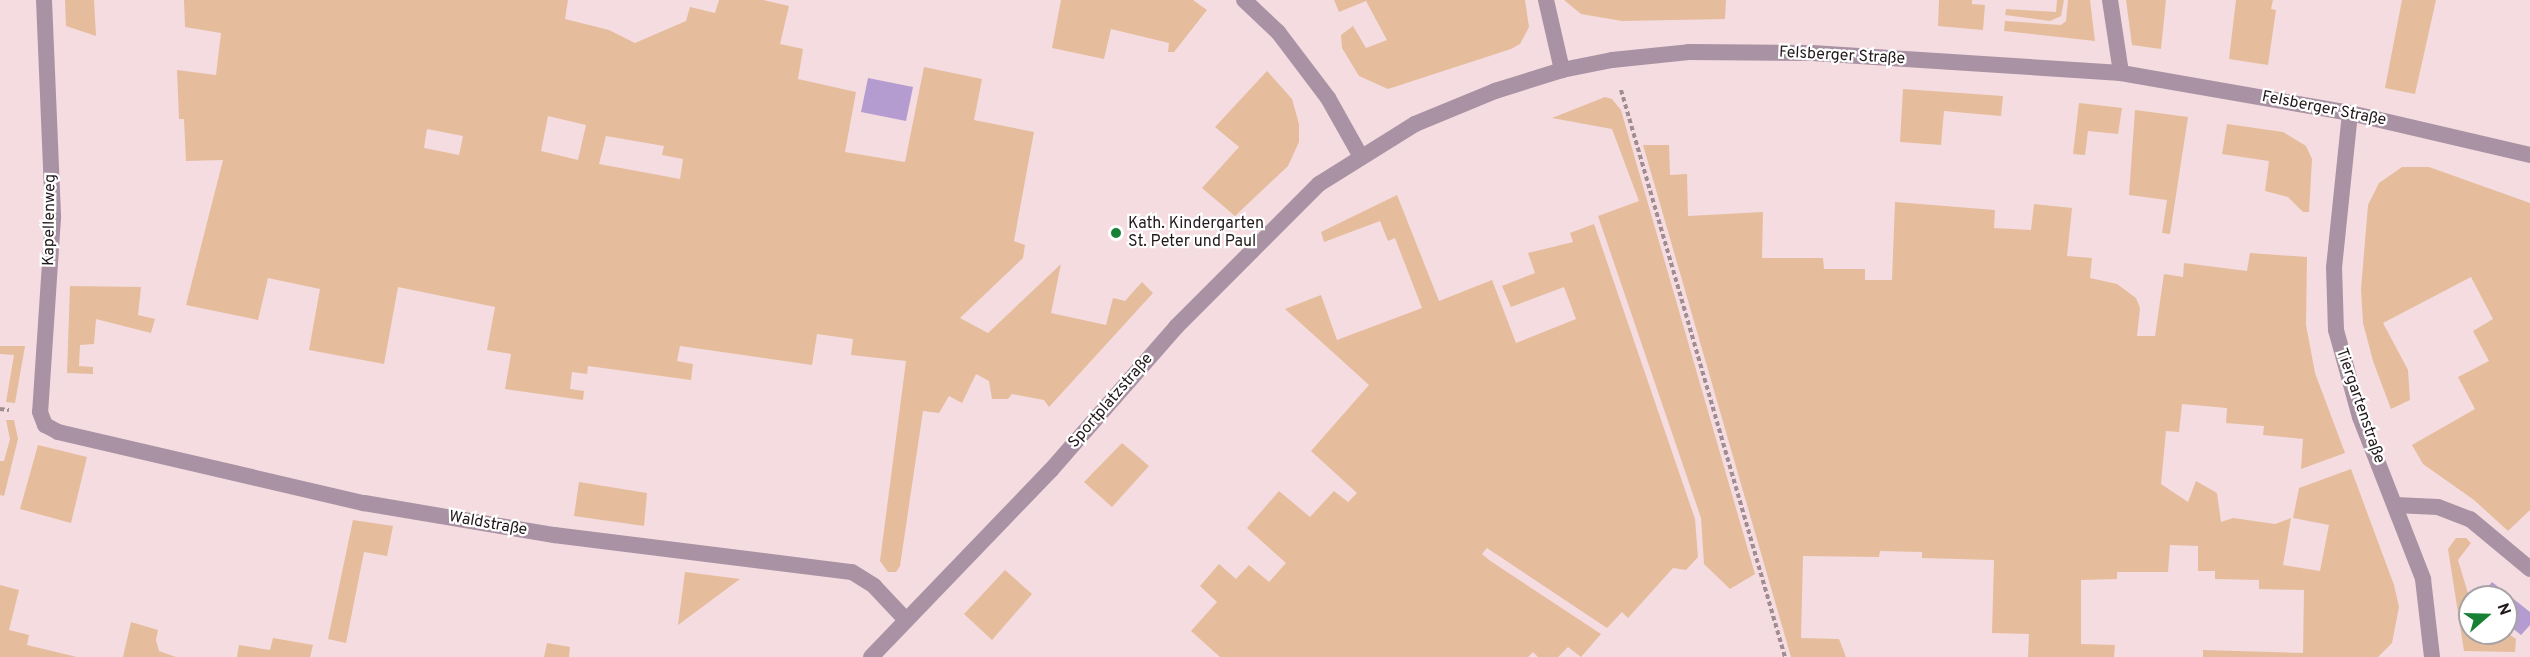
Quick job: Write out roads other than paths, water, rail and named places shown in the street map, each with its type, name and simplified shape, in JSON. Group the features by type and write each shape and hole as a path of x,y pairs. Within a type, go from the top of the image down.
{"street":[{"name":"Kapellenweg","path":"44,0 53,218 40,412 45,425 58,432"},
{"path":"1244,0 1278,32 1328,98 1360,155"},
{"path":"1546,0 1562,70"},
{"path":"2110,0 2121,73"},
{"name":"Felsberger Straße","path":"1360,155 1415,124 1495,91 1562,70 1612,60 1689,52 1812,53 2121,73 2350,113 2530,155"},
{"name":"Tiergartenstraße","path":"2350,113 2334,267 2334,315 2342,361 2422,579 2432,657"},
{"name":"Sportplatzstraße","path":"871,657 1051,470 1259,240 1319,184 1360,155"},
{"name":"Waldstraße","path":"58,432 364,503 554,535 852,572 874,586 906,620"},
{"path":"2395,504 2438,507 2470,519 2530,569"}],"place":[{"name":"Kath. Kindergarten St. Peter und Paul","path":"1116,233"}]}
